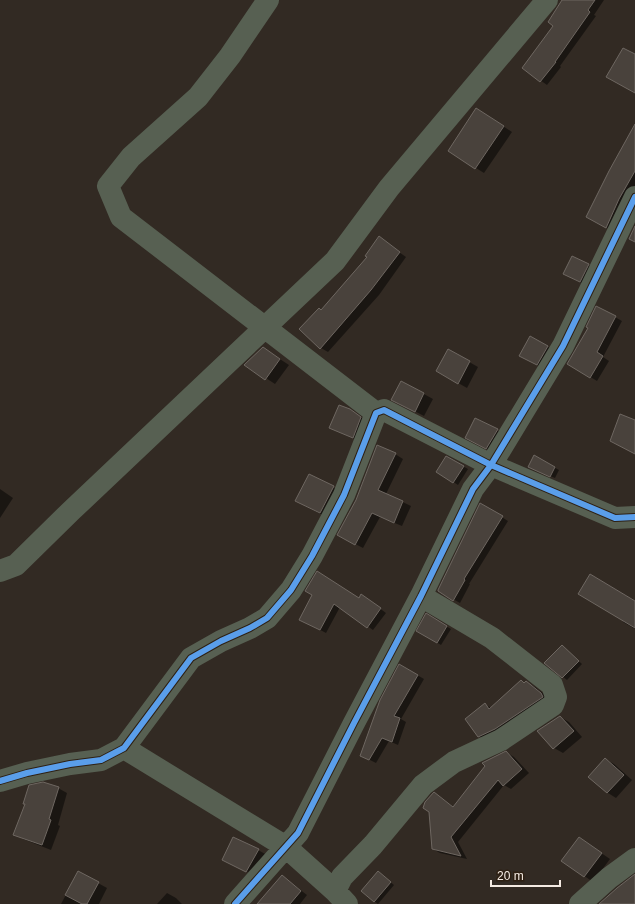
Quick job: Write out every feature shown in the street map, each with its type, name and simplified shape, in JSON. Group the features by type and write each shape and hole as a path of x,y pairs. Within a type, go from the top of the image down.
{"street":[{"path":"268,0 230,56 198,97 131,157 108,186 121,217 376,413"},
{"path":"0,571 16,565 335,261 389,188 547,0"},
{"path":"235,904 298,833 350,730 421,596 473,489 491,465 563,346 635,197"},
{"path":"0,781 27,773 70,764 101,760 124,748 190,658 267,618 291,590 312,556 344,495 376,413 384,410 390,412 491,465 615,518 635,517"},
{"path":"341,897 342,877 373,845 423,785 454,762 501,740 553,705 556,697 552,685 492,638 421,596"},
{"path":"124,748 286,847 341,897"},
{"path":"580,904 635,859"}],"building":[{"path":"562,0 595,0 588,10 590,12 556,62 540,82 522,68 553,26 548,22"},
{"path":"623,48 635,54 635,93 606,77"},
{"path":"476,108 504,126 475,169 448,151"},
{"path":"635,124 635,171 619,199 606,228 586,217"},
{"path":"635,226 635,242 629,239"},
{"path":"379,236 400,252 371,290 320,349 299,329 319,308 321,310 367,257 365,256"},
{"path":"572,256 589,264 580,282 563,274"},
{"path":"596,306 616,316 597,352 603,356 590,378 567,364 588,328 586,327"},
{"path":"530,336 548,346 537,365 519,356"},
{"path":"263,347 280,359 265,380 244,365"},
{"path":"448,349 470,361 458,384 436,371"},
{"path":"401,381 424,393 415,412 391,400"},
{"path":"339,405 350,409 361,417 353,438 329,428"},
{"path":"620,414 635,420 635,454 610,441"},
{"path":"475,418 498,429 486,449 465,438"},
{"path":"377,445 396,453 378,490 403,501 394,523 372,513 355,545 337,535 356,500"},
{"path":"534,455 555,467 550,477 528,467"},
{"path":"446,456 464,466 453,483 436,472"},
{"path":"309,474 334,486 320,513 295,501"},
{"path":"480,503 503,516 464,579 465,580 453,601 438,590"},
{"path":"317,571 359,598 361,594 381,608 367,628 334,604 320,630 299,620 312,595 305,591"},
{"path":"590,574 635,601 635,628 578,594"},
{"path":"426,613 447,626 437,643 416,631"},
{"path":"562,645 579,661 562,678 544,663"},
{"path":"399,664 418,675 394,716 400,718 392,742 382,738 369,760 360,756 380,700"},
{"path":"521,680 524,683 526,681 541,693 543,697 495,729 478,737 465,719 485,703 489,709"},
{"path":"560,716 574,731 553,749 537,731"},
{"path":"506,751 522,769 503,786 498,780 451,837 461,856 432,849 429,812 423,808 425,802 434,792 453,807 485,766 482,763"},
{"path":"605,758 624,775 607,793 588,777"},
{"path":"43,782 59,787 49,819 51,820 42,845 13,835 25,804 23,804 29,785"},
{"path":"233,837 259,849 246,872 222,860"},
{"path":"579,837 602,853 584,877 561,861"},
{"path":"78,871 99,882 87,904 82,904 65,895"},
{"path":"378,871 391,882 374,902 361,891"},
{"path":"635,874 635,904 599,904 617,888"},
{"path":"282,875 301,891 290,904 257,904"}],"cycle path":[{"path":"235,904 298,833 421,596 473,489 491,465 563,346 635,197"},
{"path":"0,781 27,773 70,764 101,760 124,748 191,658 267,618 291,590 312,556 344,495 376,413 384,410 491,465 615,518 635,517"}]}
